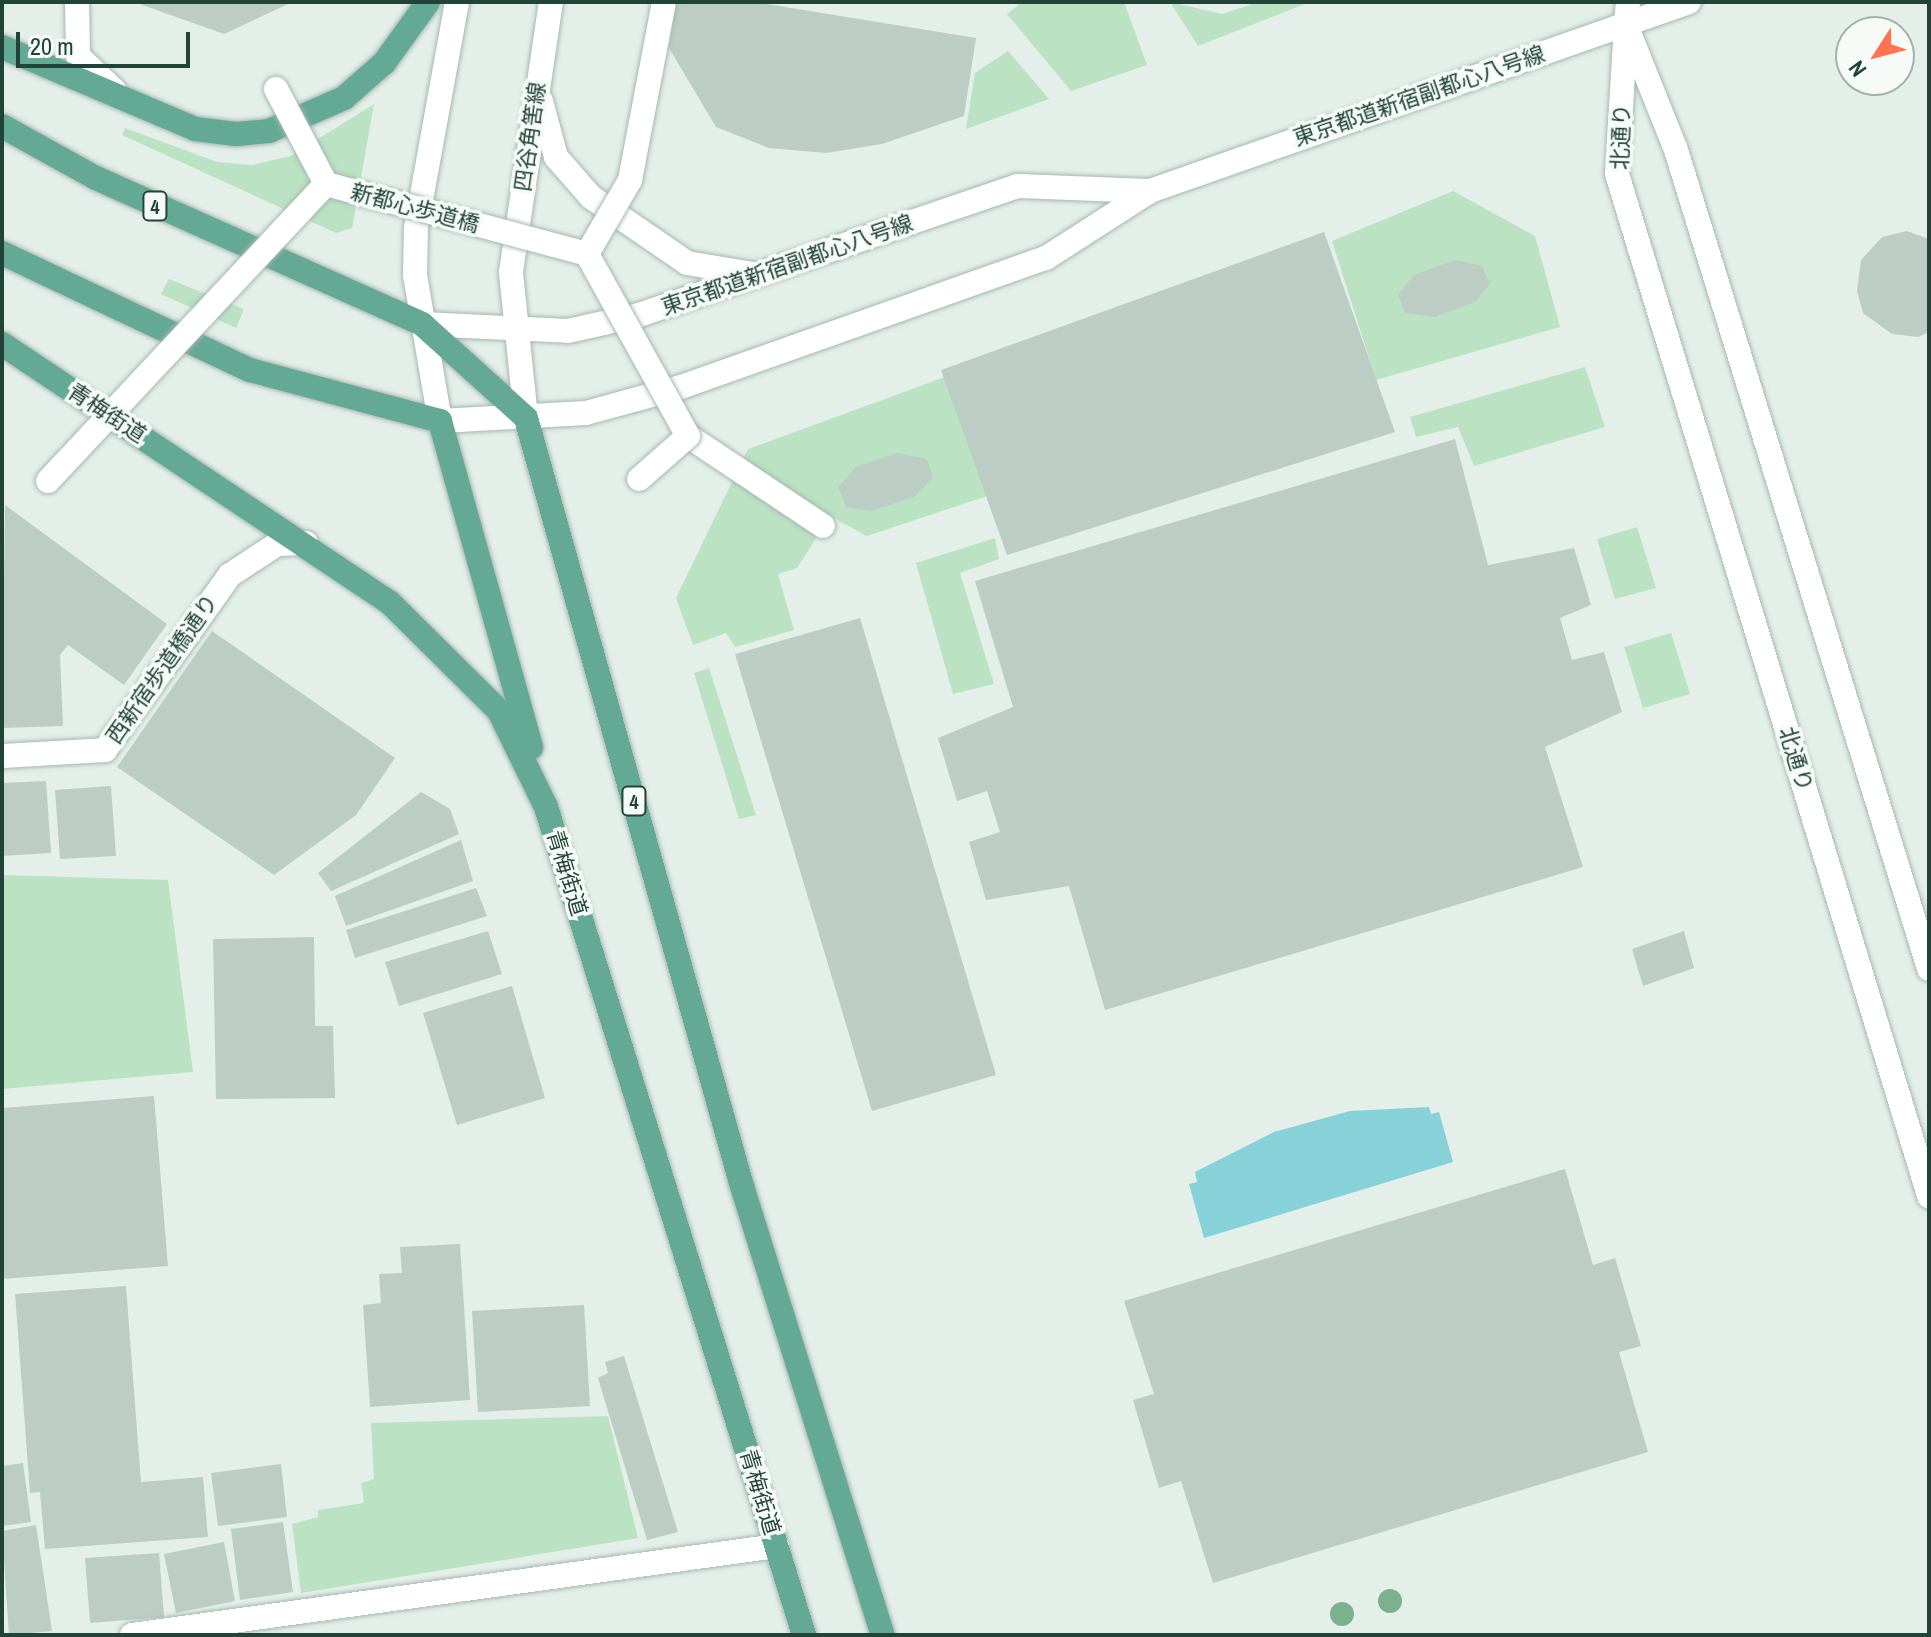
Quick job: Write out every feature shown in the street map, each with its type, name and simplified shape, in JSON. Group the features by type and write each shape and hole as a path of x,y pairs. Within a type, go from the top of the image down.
{"main road":[{"path":"77,2 78,56 132,102"},
{"path":"2,47 195,129 269,131 344,98 384,63 428,2"},
{"path":"457,2 416,228 422,324 440,421 546,807"},
{"name":"四谷角筈線","path":"526,418 511,272 537,80 551,2"},
{"path":"664,2 630,180 587,254 688,436 823,526"},
{"name":"東京都道新宿副都心八号線","path":"440,421 586,413 1046,258 1150,191 1627,13 1689,2"},
{"name":"北通り","path":"1627,13 1681,165 1929,969"},
{"name":"北通り","path":"1627,13 1617,174 1929,1196"},
{"path":"537,80 556,157 591,197 687,263 756,275"},
{"path":"276,89 326,184"},
{"name":"4","path":"2,126 311,279 422,324 526,418 741,1183 883,1635"},
{"name":"新都心歩道橋","path":"48,481 326,184 587,254"},
{"name":"東京都道新宿副都心八号線","path":"422,324 515,332 568,331 639,315 1018,186 1150,191"},
{"path":"2,253 250,370 440,421"},
{"name":"青梅街道","path":"2,344 306,543 400,611 470,675 519,745 546,807 804,1635"},
{"path":"639,479 688,436"},
{"name":"西新宿歩道橋通り","path":"2,756 105,750 230,575 277,544 306,543"},
{"path":"132,1635 777,1546"}],"green space":[{"path":"1022,2 1124,2 1147,65 1071,91 1007,14"},
{"path":"1170,2 1222,14 1259,2 1310,2 1198,46"},
{"path":"1008,51 1049,99 966,129 975,73"},
{"path":"374,104 352,228 336,233 122,135 125,128 217,162 252,165 291,156"},
{"path":"1453,191 1535,236 1560,327 1376,380 1332,241"},
{"path":"169,279 244,309 236,328 161,294"},
{"path":"1024,348 1062,471 867,536 830,516 797,568 778,574 794,630 735,647 726,633 693,645 676,598 748,449"},
{"path":"1585,367 1605,427 1474,466 1458,427 1416,437 1410,417"},
{"path":"1637,527 1656,588 1615,599 1597,539"},
{"path":"995,538 999,559 960,573 994,684 953,694 916,563"},
{"path":"1671,633 1690,694 1643,708 1624,647"},
{"path":"709,668 756,815 739,819 694,673"},
{"path":"2,875 168,880 193,1072 2,1089"},
{"path":"608,1416 638,1538 301,1593 292,1524 318,1517 318,1510 364,1503 361,1483 374,1479 371,1423"}],"water":[{"path":"1429,1107 1431,1114 1439,1112 1453,1162 1204,1238 1189,1184 1197,1182 1195,1172 1274,1132 1350,1111"}],"building":[{"path":"134,2 292,2 224,34"},
{"path":"676,2 754,2 976,38 964,116 882,144 826,153 769,148 716,127 669,48"},
{"path":"1907,231 1929,239 1929,332 1918,337 1892,334 1863,313 1857,291 1861,260 1882,237"},
{"path":"1324,232 1395,432 1007,555 941,370"},
{"path":"1456,260 1482,266 1490,284 1475,302 1435,317 1405,313 1398,295 1414,275"},
{"path":"1455,439 1488,565 1574,548 1591,605 1560,618 1572,660 1604,652 1622,712 1545,747 1583,867 1105,1010 1069,886 986,900 969,842 1000,832 987,791 957,801 938,738 1013,707 975,581"},
{"path":"897,453 927,459 933,478 914,497 871,511 846,507 838,487 856,467"},
{"path":"5,505 167,624 124,685 68,645 60,655 63,726 2,728"},
{"path":"860,618 996,1075 872,1111 735,654"},
{"path":"212,631 395,758 356,815 274,875 117,767"},
{"path":"46,781 51,853 2,856 2,783"},
{"path":"111,786 116,856 60,859 55,790"},
{"path":"421,792 450,809 459,834 331,891 318,873"},
{"path":"461,840 473,881 346,926 335,896"},
{"path":"476,888 487,916 355,958 346,930"},
{"path":"488,931 502,974 399,1006 385,962"},
{"path":"1684,931 1694,968 1643,986 1632,949"},
{"path":"314,937 315,1026 333,1026 335,1098 216,1099 213,939"},
{"path":"512,986 545,1098 457,1125 423,1013"},
{"path":"154,1096 168,1266 2,1279 2,1108"},
{"path":"1565,1169 1593,1265 1615,1258 1641,1346 1619,1352 1648,1452 1213,1583 1181,1481 1159,1488 1133,1400 1154,1394 1124,1301"},
{"path":"460,1244 470,1400 370,1407 363,1305 381,1303 379,1274 402,1273 400,1247"},
{"path":"126,1286 141,1482 203,1477 208,1537 45,1549 40,1492 30,1493 15,1294"},
{"path":"584,1305 590,1406 478,1412 472,1311"},
{"path":"624,1356 678,1532 647,1540 598,1378 608,1373 605,1362"},
{"path":"23,1463 31,1522 3,1526 2,1466"},
{"path":"281,1464 287,1517 218,1526 211,1473"},
{"path":"283,1522 293,1592 240,1600 231,1529"},
{"path":"36,1525 52,1631 9,1635 2,1531"},
{"path":"224,1542 235,1601 176,1613 164,1554"},
{"path":"159,1553 164,1617 90,1623 85,1558"}]}
